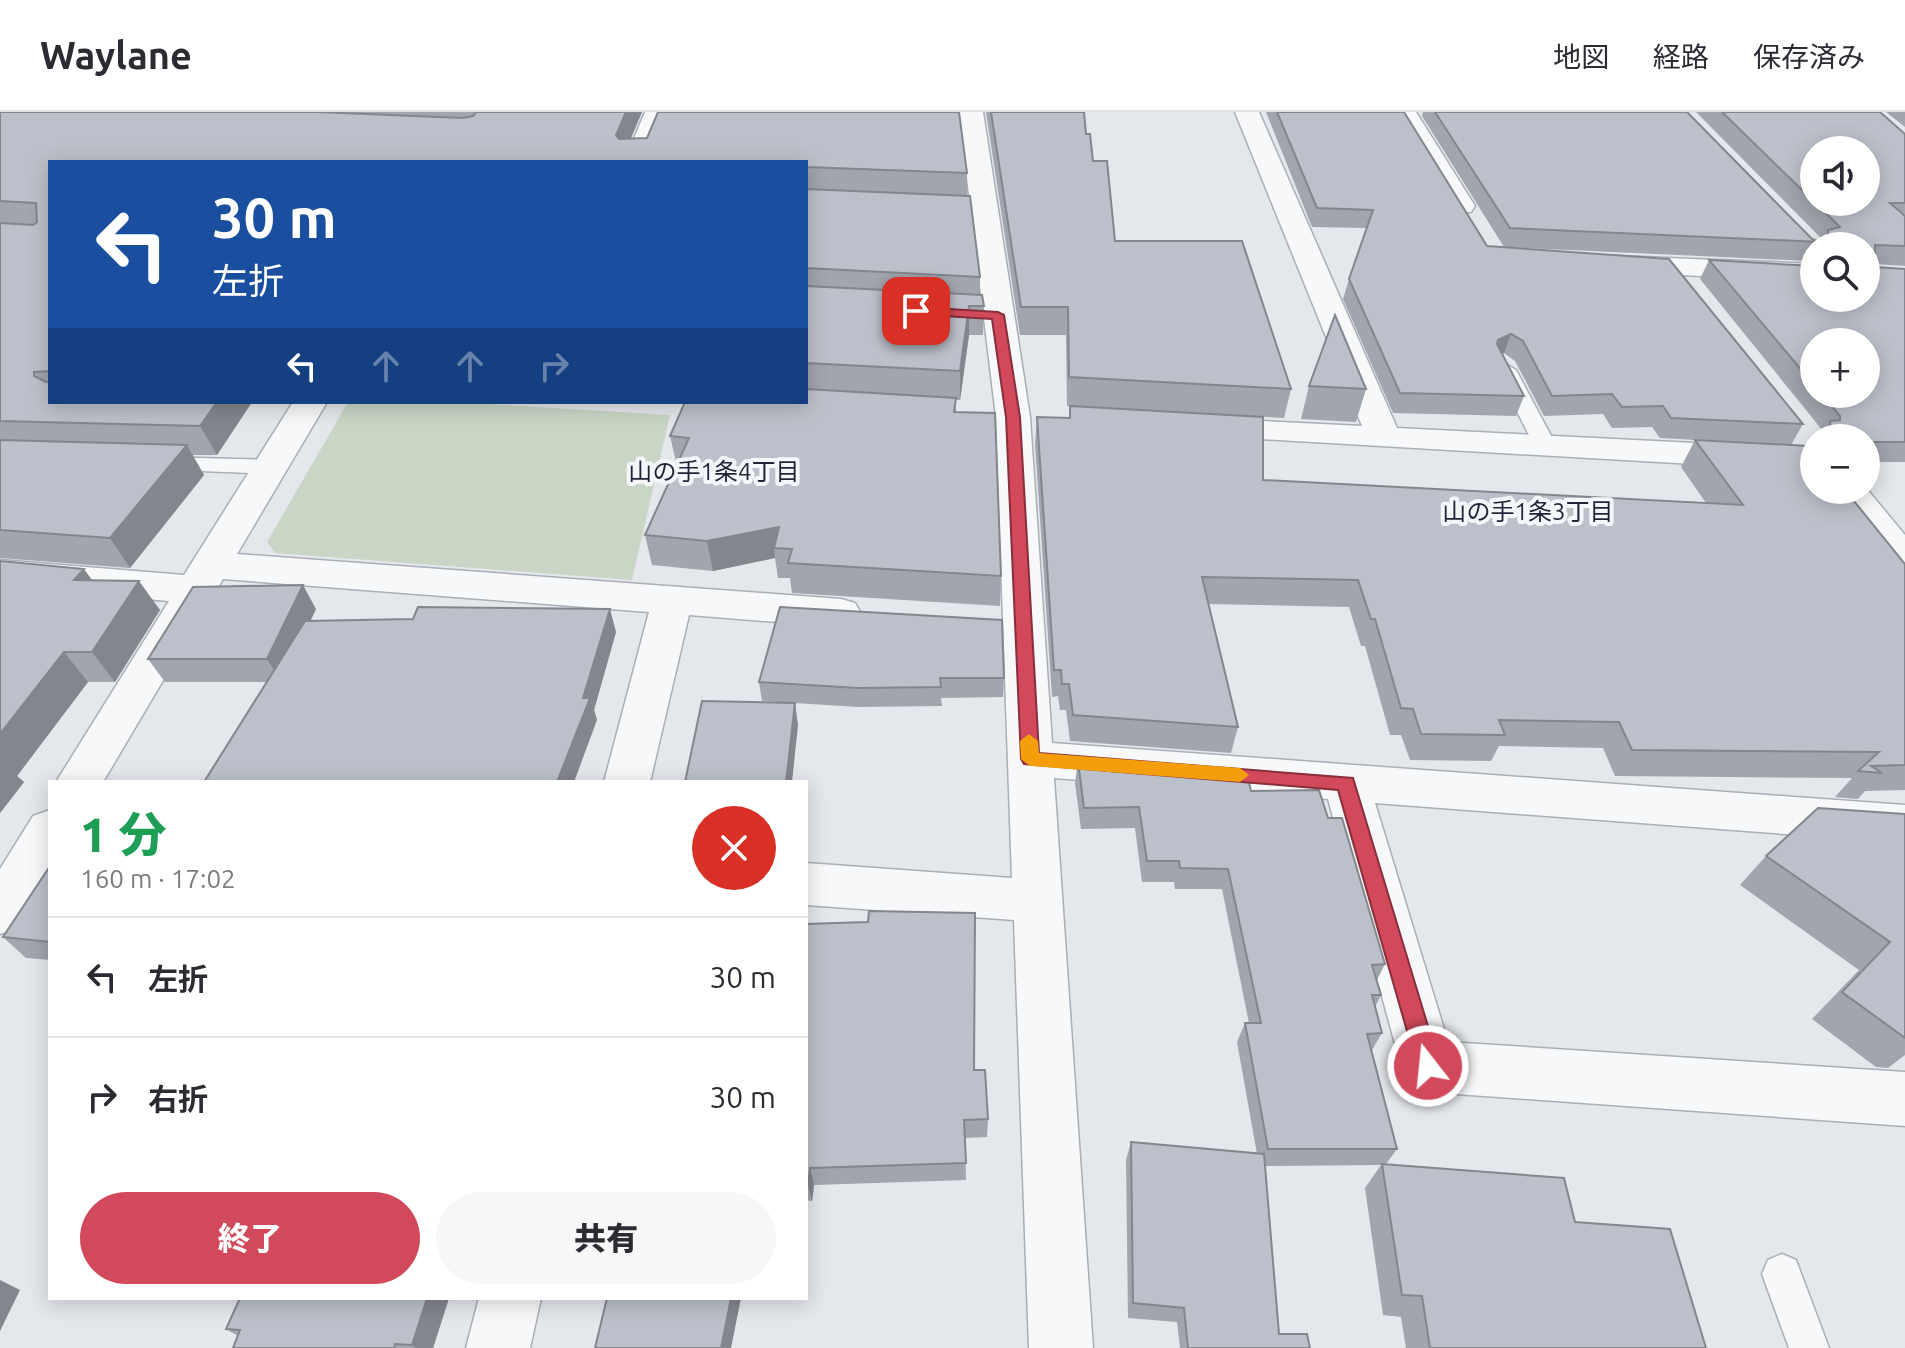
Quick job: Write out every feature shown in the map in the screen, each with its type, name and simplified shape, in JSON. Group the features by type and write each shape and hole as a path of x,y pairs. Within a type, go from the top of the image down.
{"street":[{"path":"638,160 657,112"},
{"path":"971,112 968,211 1013,417 1007,623 1030,759 1061,1348"},
{"path":"1247,112 1384,438"},
{"path":"1404,112 1477,231"},
{"path":"1597,264 1800,273"},
{"path":"1671,268 1699,304"},
{"path":"80,780 309,404"},
{"path":"1168,426 1800,459"},
{"path":"1859,504 1905,560"},
{"path":"0,573 205,577 879,615"},
{"path":"628,780 672,602"},
{"path":"1030,759 1905,824"},
{"path":"1346,783 1428,1066 1905,1099"},
{"path":"0,913 48,832"},
{"path":"808,884 1039,901"},
{"path":"498,1348 510,1300"}],"lane":[{"path":"1502,362 1546,447"},
{"path":"144,463 271,467"},
{"path":"1782,1274 1809,1348"}],"green space":[{"path":"347,404 486,404 670,415 632,580 275,553 267,542"}],"building":[{"path":"0,112 317,112 463,118 476,112 626,112 616,135 619,139 647,138 658,112 959,112 967,173 808,167 808,160 48,160 48,371 34,372 34,376 48,382 48,404 216,404 200,426 0,421 0,223 33,225 37,222 36,203 0,201"},
{"path":"991,112 1084,112 1093,161 1107,161 1115,241 1242,241 1291,389 1069,377 1068,307 1021,307"},
{"path":"1277,112 1404,112 1487,246 1669,259 1803,424 1671,418 1663,406 1622,407 1612,394 1552,396 1523,341 1511,334 1498,340 1497,344 1524,396 1400,393 1349,279 1373,210 1317,208"},
{"path":"1435,112 1687,112 1805,232 1800,232 1800,241 1510,228"},
{"path":"1722,112 1880,112 1905,134 1905,203 1890,203 1905,216 1905,246 1880,245 1880,232 1828,230 1840,227 1829,216 1880,216 1880,136 1800,136 1800,188"},
{"path":"808,189 970,196 980,277 808,268"},
{"path":"1709,260 1800,265 1800,312 1880,312 1880,267 1905,269 1905,442 1880,442 1880,424 1830,424 1830,421 1840,420 1833,408 1880,408 1880,328 1800,328 1800,368"},
{"path":"808,286 982,295 984,306 969,306 960,371 808,363"},
{"path":"1335,315 1366,389 1309,386"},
{"path":"808,389 956,398 954,412 995,413 1001,576 788,563 792,549 774,548 779,527 707,541 645,535 689,438 670,436 684,404 808,404"},
{"path":"1070,406 1263,417 1263,480 1743,505 1695,440 1800,446 1800,504 1856,504 1905,564 1905,765 1871,766 1882,773 1858,771 1879,752 1632,750 1619,722 1499,720 1505,735 1421,734 1413,709 1401,708 1375,619 1371,619 1358,580 1202,577 1238,727 1073,715 1069,684 1062,684 1061,670 1054,670 1037,417 1070,418"},
{"path":"0,440 187,445 110,538 0,530"},
{"path":"0,561 84,569 74,580 139,581 92,652 64,652 0,734"},
{"path":"303,585 267,659 148,659 193,587"},
{"path":"418,607 610,609 583,698 590,698 558,780 205,780 305,621 413,619"},
{"path":"780,607 1002,620 1004,678 940,678 941,687 858,688 759,682"},
{"path":"702,701 795,703 786,780 685,780"},
{"path":"1078,761 1247,774 1251,791 1319,790 1328,818 1342,818 1385,964 1372,965 1381,995 1372,995 1382,1033 1367,1034 1397,1149 1268,1149 1245,1023 1261,1023 1228,869 1180,868 1179,861 1147,861 1139,807 1084,808"},
{"path":"1818,808 1905,814 1905,1038 1842,992 1890,942 1766,856"},
{"path":"48,869 48,942 3,937"},
{"path":"869,911 975,913 974,1070 985,1070 988,1119 964,1120 966,1163 810,1168 808,1185 808,924 868,922"},
{"path":"1131,1142 1264,1154 1279,1334 1307,1334 1310,1348 1188,1348 1184,1308 1133,1303"},
{"path":"1382,1164 1564,1178 1575,1222 1670,1229 1706,1348 1430,1348 1422,1296 1402,1295"},
{"path":"239,1300 426,1300 412,1345 395,1344 394,1348 233,1348 240,1330 226,1329"},
{"path":"607,1300 731,1300 721,1348 595,1348"}],"slow traffic":[{"path":"1029,741 1030,759 1240,775"}],"district":[{"name":"山の手1条4丁目","path":"714,472"},
{"name":"山の手1条3丁目","path":"1528,512"}],"route":[{"path":"916,311 998,315 1013,417 1030,759 1346,783 1428,1066"}]}
